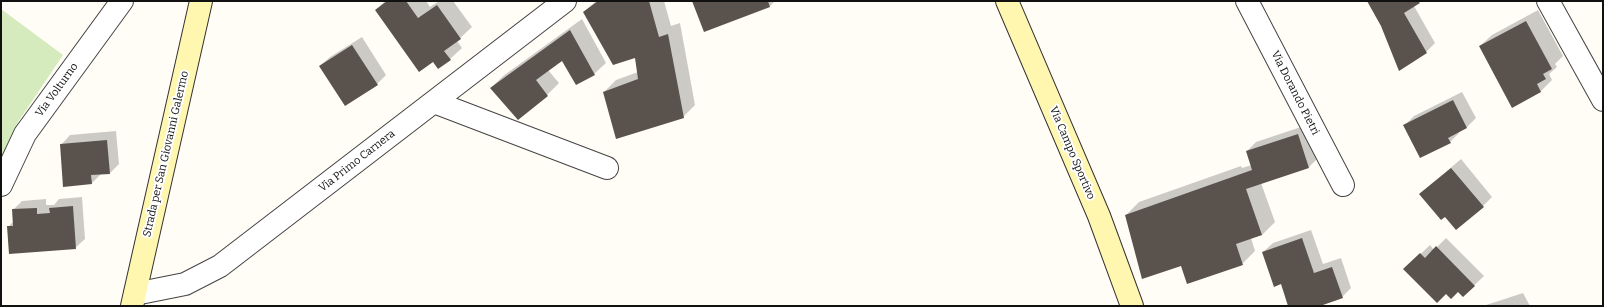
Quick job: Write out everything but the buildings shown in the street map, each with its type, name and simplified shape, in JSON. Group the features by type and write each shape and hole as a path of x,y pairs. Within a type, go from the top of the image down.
{"street":[{"name":"Via Volturno","path":"1,185 25,134 122,1"},
{"name":"Strada per San Giovanni Galermo","path":"133,300 200,1"},
{"name":"Via Primo Carnera","path":"133,300 185,284 220,266 565,1"},
{"name":"Via Campo Sportivo","path":"1007,1 1099,216 1132,306"},
{"name":"Via Dorando Pietri","path":"1247,1 1342,185"},
{"path":"1548,1 1603,100"},
{"path":"434,102 607,168"}],"green space":[{"path":"1,9 63,55 18,122 1,161"}]}
